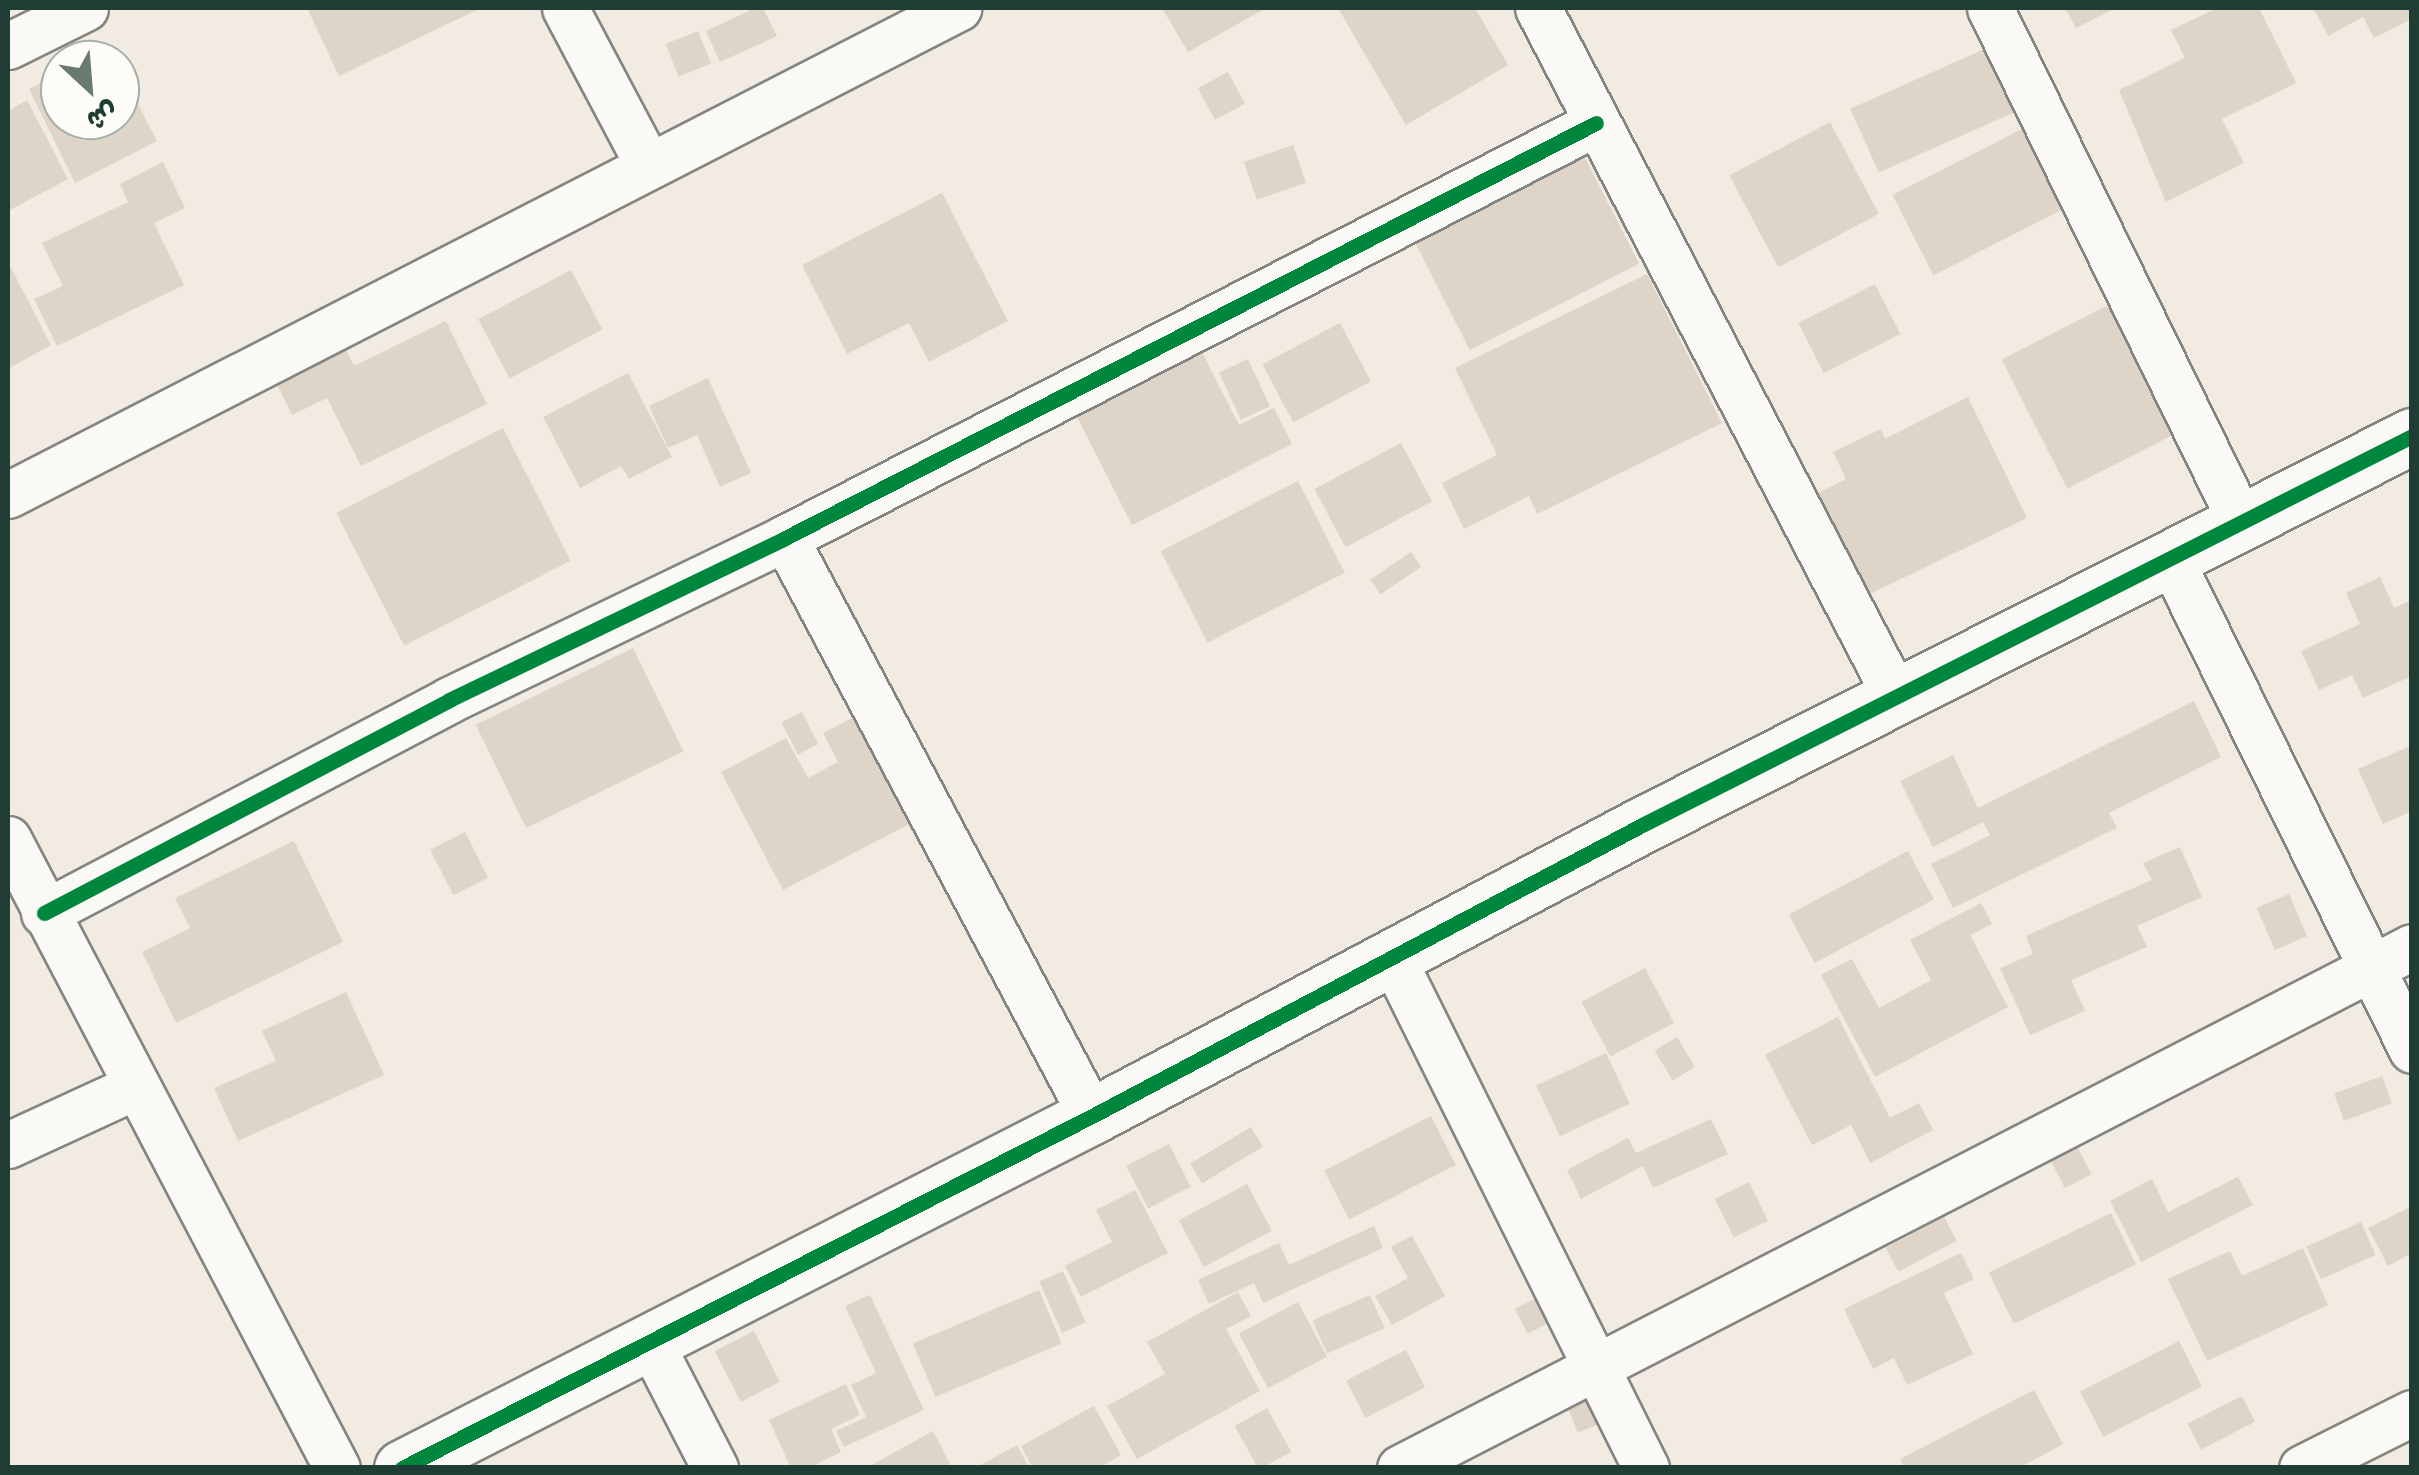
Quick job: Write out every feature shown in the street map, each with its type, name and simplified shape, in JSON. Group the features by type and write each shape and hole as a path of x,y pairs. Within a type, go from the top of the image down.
{"street":[{"path":"8,46 85,8"},
{"path":"565,8 648,165"},
{"path":"8,495 958,8"},
{"path":"1538,8 1896,697"},
{"path":"1990,8 2241,522"},
{"path":"44,913 449,700 785,538 1596,123"},
{"path":"402,1468 1092,1116 1896,697 2412,436"},
{"path":"785,538 1092,1116"},
{"path":"2170,558 2412,1050"},
{"path":"8,839 134,1087 337,1468"},
{"path":"1400,1468 2412,946"},
{"path":"1392,957 1646,1468"},
{"path":"8,1145 134,1087"},
{"path":"650,1344 715,1468"},
{"path":"2302,1468 2412,1413"}],"building":[{"path":"307,8 481,8 339,76"},
{"path":"763,8 777,36 720,62 706,31"},
{"path":"1162,8 1266,8 1188,52"},
{"path":"1338,8 1475,8 1508,65 1406,125"},
{"path":"2065,8 2115,8 2076,28"},
{"path":"2217,8 2259,8 2296,83 2222,119 2244,163 2166,202 2119,90 2185,58 2171,30"},
{"path":"2313,8 2412,8 2412,19 2374,38 2363,17 2328,36"},
{"path":"698,31 711,63 679,77 666,44"},
{"path":"1991,46 2019,110 1879,173 1850,109"},
{"path":"1228,72 1245,104 1215,120 1198,88"},
{"path":"40,83 40,111 29,89"},
{"path":"27,100 40,125 40,140 48,140 68,179 8,211 8,111"},
{"path":"140,108 157,141 75,183 54,140 140,140"},
{"path":"1830,122 1879,214 1778,267 1729,176"},
{"path":"2028,126 2069,206 1933,275 1893,195"},
{"path":"1576,140 1639,264 1470,350 1407,226"},
{"path":"1293,145 1306,183 1257,200 1244,162"},
{"path":"163,162 185,208 154,223 184,285 57,346 34,299 63,286 42,243 128,202 120,184"},
{"path":"942,193 1008,321 929,362 909,323 847,354 802,265"},
{"path":"8,262 51,345 8,369"},
{"path":"571,270 602,329 510,378 478,319"},
{"path":"1647,274 1722,423 1537,514 1529,496 1464,529 1442,483 1497,455 1455,368"},
{"path":"1875,284 1900,334 1824,373 1798,323"},
{"path":"2128,295 2194,424 2067,489 2001,359"},
{"path":"332,320 354,366 446,321 487,404 361,466 327,398 292,415 262,355"},
{"path":"1340,323 1371,381 1293,423 1262,364"},
{"path":"1200,348 1239,425 1274,408 1292,444 1132,525 1074,411"},
{"path":"1248,359 1270,406 1241,420 1219,373"},
{"path":"628,373 672,457 629,479 621,466 580,488 543,417"},
{"path":"708,378 751,473 720,487 697,435 668,448 649,406"},
{"path":"1968,397 2027,518 1841,608 1792,506 1846,479 1833,452 1881,429 1885,439"},
{"path":"503,428 571,561 404,646 336,513"},
{"path":"1401,443 1432,501 1345,547 1314,489"},
{"path":"1298,481 1345,573 1208,643 1161,551"},
{"path":"1411,552 1421,567 1380,594 1370,579"},
{"path":"2380,577 2394,608 2412,600 2412,676 2363,698 2352,675 2319,690 2301,651 2360,624 2346,593"},
{"path":"633,648 683,751 526,828 476,725"},
{"path":"2194,701 2221,757 2109,813 2117,828 1953,908 1931,864 1990,835 1983,822 1933,847 1900,781 1953,755 1978,808"},
{"path":"883,702 938,809 783,890 721,772 786,738 808,778 838,762 823,733"},
{"path":"802,712 818,744 798,755 782,722"},
{"path":"2412,745 2412,811 2383,824 2358,769"},
{"path":"465,832 488,877 453,895 430,850"},
{"path":"294,841 343,942 176,1023 142,952 190,928 175,898"},
{"path":"2180,847 2202,897 2137,926 2147,947 2071,980 2085,1011 2030,1035 2000,968 2033,954 2026,936 2152,880 2143,863"},
{"path":"1908,851 1934,900 1815,963 1789,914"},
{"path":"2289,894 2307,936 2275,950 2257,908"},
{"path":"1981,903 1992,924 1970,935 2008,1007 1875,1077 1821,975 1852,959 1879,1008 1931,980 1910,940"},
{"path":"1645,968 1674,1023 1611,1057 1581,1002"},
{"path":"346,992 384,1075 238,1141 214,1088 276,1061 262,1031"},
{"path":"1838,1017 1890,1118 1919,1103 1933,1130 1870,1163 1851,1125 1812,1145 1765,1055"},
{"path":"1677,1037 1695,1067 1673,1080 1655,1050"},
{"path":"1606,1053 1630,1104 1560,1136 1536,1086"},
{"path":"2382,1076 2392,1103 2344,1121 2334,1093"},
{"path":"1431,1116 1456,1165 1349,1219 1324,1170"},
{"path":"1711,1119 1728,1154 1653,1188 1643,1166 1581,1199 1567,1170 1628,1138 1636,1153"},
{"path":"1251,1127 1263,1147 1202,1183 1190,1164"},
{"path":"1169,1144 1191,1187 1148,1209 1126,1166"},
{"path":"2076,1144 2091,1174 2065,1188 2049,1158"},
{"path":"2238,1177 2253,1205 2141,1262 2110,1201 2152,1179 2168,1212"},
{"path":"1749,1182 1768,1221 1734,1237 1715,1199"},
{"path":"1247,1184 1272,1231 1204,1267 1179,1220"},
{"path":"1135,1190 1168,1253 1081,1297 1065,1266 1112,1242 1096,1210"},
{"path":"2412,1206 2412,1253 2388,1266 2368,1228"},
{"path":"2111,1213 2136,1264 2014,1324 1989,1273"},
{"path":"1944,1217 1957,1241 1898,1272 1886,1248"},
{"path":"2361,1222 2376,1255 2321,1279 2306,1246"},
{"path":"1374,1226 1383,1248 1263,1303 1254,1283 1209,1304 1198,1280 1279,1243 1289,1265"},
{"path":"1412,1236 1445,1296 1392,1325 1375,1296 1408,1278 1391,1247"},
{"path":"2303,1248 2328,1305 2207,1361 2168,1279 2230,1251 2242,1276"},
{"path":"1961,1253 1974,1279 1944,1293 1973,1354 1907,1385 1894,1358 1873,1369 1844,1309"},
{"path":"1063,1271 1086,1322 1062,1333 1039,1282"},
{"path":"1039,1290 1062,1343 936,1397 913,1344"},
{"path":"1238,1292 1251,1316 1226,1329 1260,1391 1137,1459 1107,1406 1165,1374 1147,1342"},
{"path":"1546,1293 1559,1318 1528,1334 1515,1309"},
{"path":"870,1295 924,1410 844,1447 836,1431 866,1417 851,1385 876,1373 845,1306"},
{"path":"1370,1295 1385,1328 1327,1354 1312,1321"},
{"path":"1298,1302 1327,1357 1268,1388 1239,1333"},
{"path":"754,1331 780,1382 741,1402 715,1351"},
{"path":"2179,1341 2202,1386 2103,1437 2080,1391"},
{"path":"1406,1350 1425,1387 1365,1418 1346,1380"},
{"path":"846,1384 860,1415 831,1429 841,1452 808,1468 791,1468 769,1420"},
{"path":"1600,1389 1612,1419 1578,1433 1566,1403"},
{"path":"2034,1390 2063,1444 2019,1468 1904,1468 1900,1459"},
{"path":"2242,1396 2255,1422 2201,1450 2188,1424"},
{"path":"1094,1406 1121,1455 1099,1468 1033,1468 1021,1446"},
{"path":"1267,1408 1291,1452 1258,1468 1235,1426"},
{"path":"933,1431 952,1468 866,1468"},
{"path":"1017,1445 1029,1468 975,1468"}],"cycle path":[{"path":"44,913 449,700 785,538 1596,123"},
{"path":"402,1468 1092,1116 1642,825 2412,436"}]}
